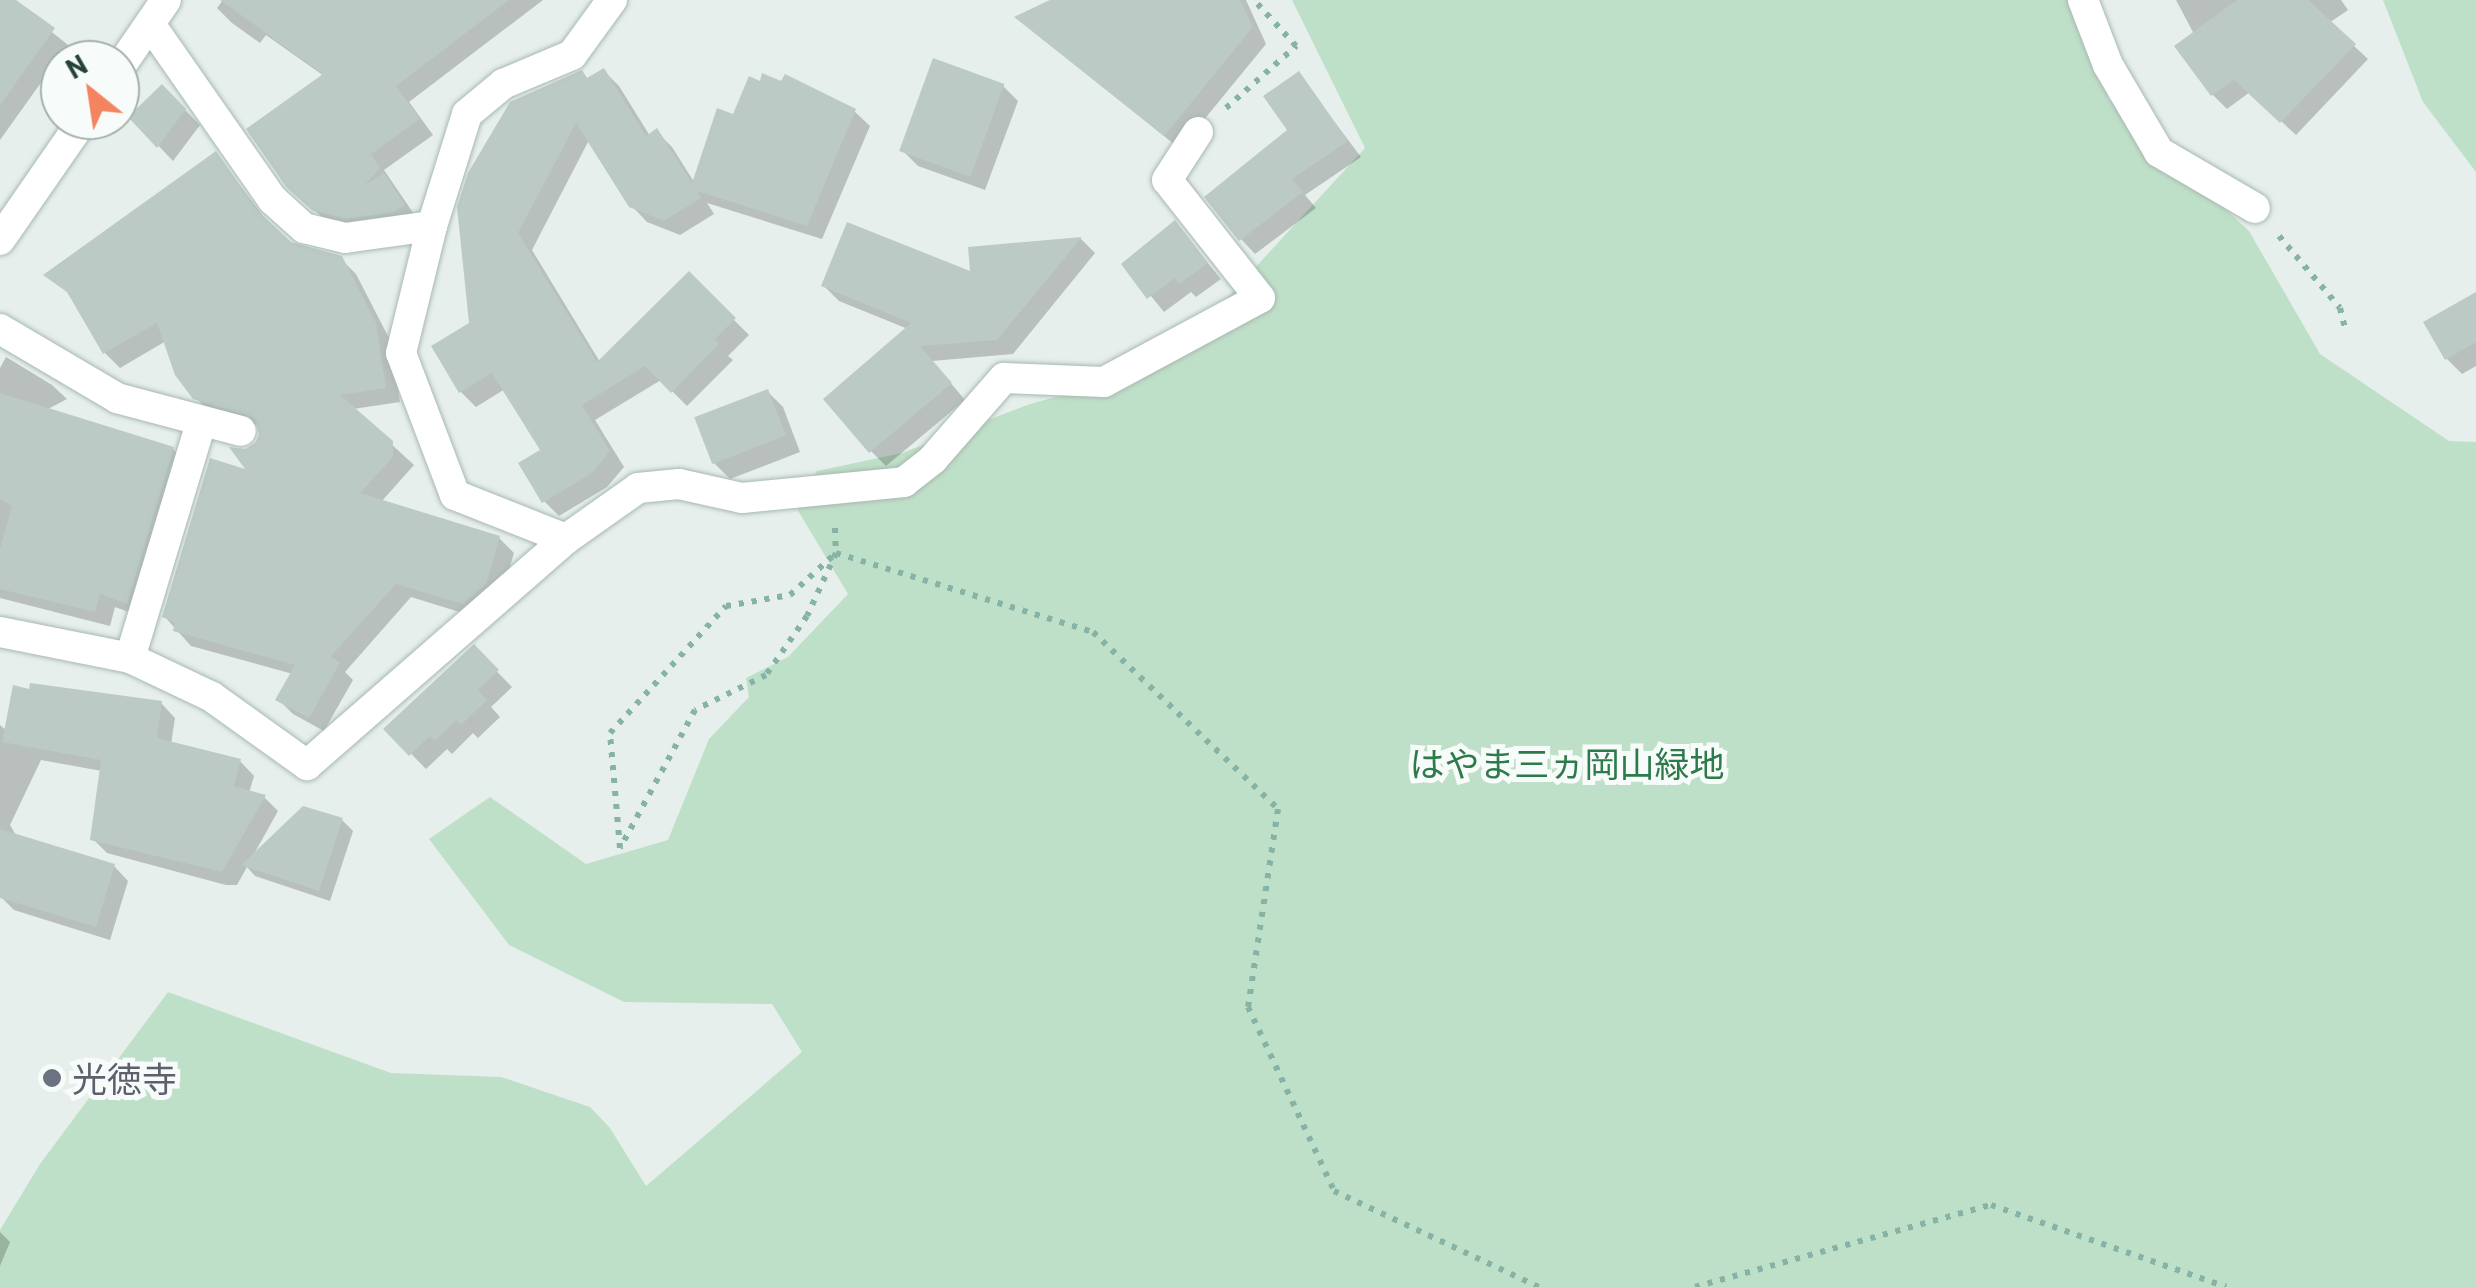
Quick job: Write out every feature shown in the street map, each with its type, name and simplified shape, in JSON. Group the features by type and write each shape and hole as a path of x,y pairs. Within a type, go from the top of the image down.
{"street":[{"path":"566,539 455,494 401,353 432,226 467,114 503,84 572,55 612,0"},
{"path":"2083,0 2108,65 2159,152 2255,208"},
{"path":"139,40 158,12 273,200 304,228 346,238 432,226"},
{"path":"0,632 130,658 212,697 307,765 566,539 638,488 679,484 742,498 904,482 933,459 1004,378 1104,382 1260,298 1167,180 1198,132"},
{"path":"0,240 69,140"},
{"path":"0,329 117,398 241,431"},
{"path":"130,658 201,422"}],"path":[{"path":"1198,132 1296,46 1254,0"},
{"path":"2255,208 2340,308 2346,332"},
{"path":"832,489 836,552 808,616 766,676 696,710 620,848 610,733 726,606 790,595 836,552"},
{"path":"836,552 1093,632 1278,809 1248,1007 1334,1191 1539,1287"},
{"path":"1695,1287 1991,1204 2226,1287"}],"green space":[{"name":"はやま三ヵ岡山緑地","path":"1292,0 2091,0 2108,99 2249,231 2320,354 2449,441 2476,442 2476,1287 0,1287 0,1230 40,1164 168,992 391,1073 501,1077 590,1107 610,1128 646,1186 802,1052 772,1004 624,1002 509,945 429,839 490,797 586,864 668,840 709,739 749,697 746,678 788,657 848,594 797,509 817,471 902,453 1030,404 1163,368 1365,148"},
{"path":"2383,0 2476,0 2476,172 2423,102"}],"building":[{"path":"0,0 16,0 55,28 46,40 40,40 40,49 0,105"},
{"path":"220,0 509,0 396,86 420,119 371,154 380,168 365,185 384,173 405,205 394,212 346,219 313,211 287,188 246,129 323,74"},
{"path":"1050,0 1240,0 1253,27 1164,136 1014,17"},
{"path":"2237,0 2308,0 2356,44 2280,123 2234,80 2211,96 2174,46"},
{"path":"933,58 1004,84 971,177 899,151"},
{"path":"604,68 646,136 657,128 692,183 717,108 733,114 749,76 760,81 762,73 781,81 785,74 856,109 807,226 697,191 701,198 664,221 629,207 576,123 518,233 597,362 689,271 736,318 715,339 719,344 671,393 645,366 582,405 610,451 592,473 542,503 518,463 540,450 492,373 459,393 431,346 469,323 457,207 468,173 510,102 582,70 587,78"},
{"path":"1299,71 1348,141 1292,179 1303,192 1239,241 1204,197 1287,130 1263,96"},
{"path":"162,84 186,109 157,148 140,130 140,105"},
{"path":"216,151 258,211 291,242 342,256 376,323 386,388 340,395 393,441 393,457 360,493 500,536 486,584 463,604 396,584 331,656 340,663 309,718 275,700 295,665 173,631 175,622 162,617 210,458 245,469 229,447 245,449 255,443 259,435 255,418 193,399 175,375 157,323 103,354 67,292 43,275"},
{"path":"1175,220 1208,263 1179,284 1175,278 1147,299 1121,264"},
{"path":"847,222 970,271 968,247 1082,237 997,340 920,346 952,383 869,453 823,399 911,323 821,286"},
{"path":"2476,292 2476,342 2445,360 2423,322"},
{"path":"768,389 786,436 712,464 694,417"},
{"path":"0,393 174,447 127,604 100,594 95,612 0,589 0,549 12,506 0,499"},
{"path":"474,644 499,670 478,690 487,700 461,725 456,720 435,741 430,736 409,756 383,729"},
{"path":"30,683 162,701 157,738 241,759 234,786 266,795 222,872 90,840 101,760 2,742 13,685 29,689"},
{"path":"303,806 343,818 319,891 241,865"},
{"path":"0,829 115,864 96,927 0,898"}],"place":[{"name":"光徳寺","path":"52,1078"}]}
